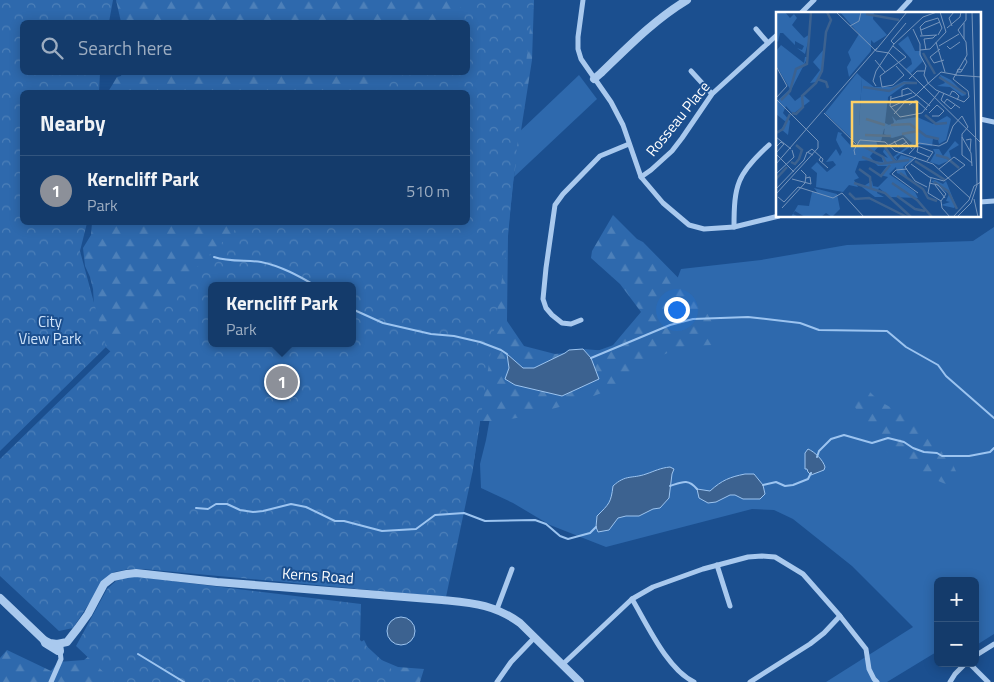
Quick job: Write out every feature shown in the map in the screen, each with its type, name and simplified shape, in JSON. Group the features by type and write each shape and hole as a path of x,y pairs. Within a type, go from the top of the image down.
{"street":[{"path":"583,0 578,37 578,49 581,59 623,125 641,177 663,203 689,225 704,229 734,227 776,217"},
{"path":"594,79 642,33 687,0"},
{"path":"802,12 814,0"},
{"path":"899,12 910,0"},
{"path":"756,29 768,43"},
{"name":"Rosseau Place","path":"641,177 672,151 712,94 776,36"},
{"path":"691,71 712,94"},
{"path":"580,320 571,324 562,323 546,308 543,299 556,205 563,194 600,156 629,144"},
{"path":"734,227 735,198 738,186 748,166 769,146"},
{"path":"562,665 632,599 653,587 717,565 748,557 762,556 775,557 803,574 866,649 869,669 877,682"},
{"path":"717,565 730,606"},
{"path":"497,609 512,569"},
{"name":"Kerns Road","path":"60,647 73,635 88,614 104,584 120,575 141,573 217,582 479,604 497,609 520,623 580,682"},
{"path":"0,598 44,640 60,647 61,659 51,682"},
{"path":"632,599 673,666 686,678 694,682"},
{"path":"750,682 810,644 824,633 840,616"},
{"path":"497,682 511,662 535,637"},
{"path":"979,653 994,644"},
{"path":"950,682 964,667"},
{"path":"972,667 988,682"}],"green space":[{"name":"City View Park","path":"0,0 113,0 109,20 20,20 20,75 100,75 99,90 20,90 20,225 86,225 80,251 106,347 0,451"},
{"path":"116,0 534,0 532,60 513,182 508,236 507,321 524,346 555,354 565,353 534,368 523,368 507,355 509,368 505,379 591,358 583,349 608,351 641,312 620,284 591,258 592,251 613,215 637,239 643,242 701,301 714,326 712,345 685,346 650,360 634,370 617,387 578,402 522,417 499,421 480,421 472,474 111,352 96,338 93,289 85,266 83,248 91,235 92,225 470,225 470,90 109,90 117,77 470,75 470,20 121,20"},
{"path":"468,0 534,0 505,259 472,474 446,597 129,569 114,572 105,579 73,628 59,631 0,576 0,459 240,225 470,225 470,90 376,90 393,75 470,75 470,20 448,20"},
{"path":"579,75 597,99 514,177 518,133"},
{"path":"994,227 994,634 979,643 979,577 934,577 934,653 887,682 826,682 913,627 852,566 793,519 774,510 752,509 606,547 550,525 513,503 481,488 480,464 498,373 544,370 658,329 681,269 761,260 847,245 973,241"},
{"path":"865,387 879,401 916,421 948,453 958,476 950,486 891,457 849,399"},
{"path":"127,577 361,604 360,640 400,677 396,682 114,682 76,646 107,589 116,581"},
{"path":"364,640 372,656 398,667 424,669 420,682 365,682 354,647"},
{"path":"7,650 51,671 58,662 84,660 94,652 218,682 0,682 0,658"}],"shaded area":[{"path":"583,349 591,358 599,379 562,396 515,385 505,379 509,368 507,354 523,368 534,368 569,350"},
{"path":"808,449 821,459 825,467 824,470 811,475 805,469 805,453"},
{"path":"670,467 674,469 669,498 660,508 653,509 639,516 618,518 609,530 598,532 596,527 597,516 609,503 613,486 625,478"},
{"path":"745,474 754,474 763,485 765,494 760,499 743,499 730,495 716,502 708,503 699,498 697,489 710,491 726,480"},
{"path":"401,617 411,621 415,631 411,641 401,645 391,641 387,631 391,621"}],"waterway":[{"path":"214,257 226,260 261,262 276,266 309,282"},
{"path":"356,311 383,323 431,334 454,336 480,342 507,354"},
{"path":"591,358 670,325 693,319 748,317 800,323 819,330 887,331 906,347 938,365 946,376 994,418"},
{"path":"817,457 819,451 831,439 844,435 872,443 888,438 904,442 924,452 937,453 942,456 969,456 990,452 994,448"},
{"path":"763,485 776,482 785,486 793,485 808,479 811,473"},
{"path":"670,486 681,482 688,482 697,489"},
{"path":"196,508 208,509 216,504 227,504 240,510 253,512 291,504 306,507 335,521 344,521 382,531 416,529 435,515 464,513 485,521 535,520 546,524 560,536 568,539 590,533 596,527"},
{"path":"138,654 184,682"}],"place":[{"name":"Kerncliff Park","path":"282,382"}]}
